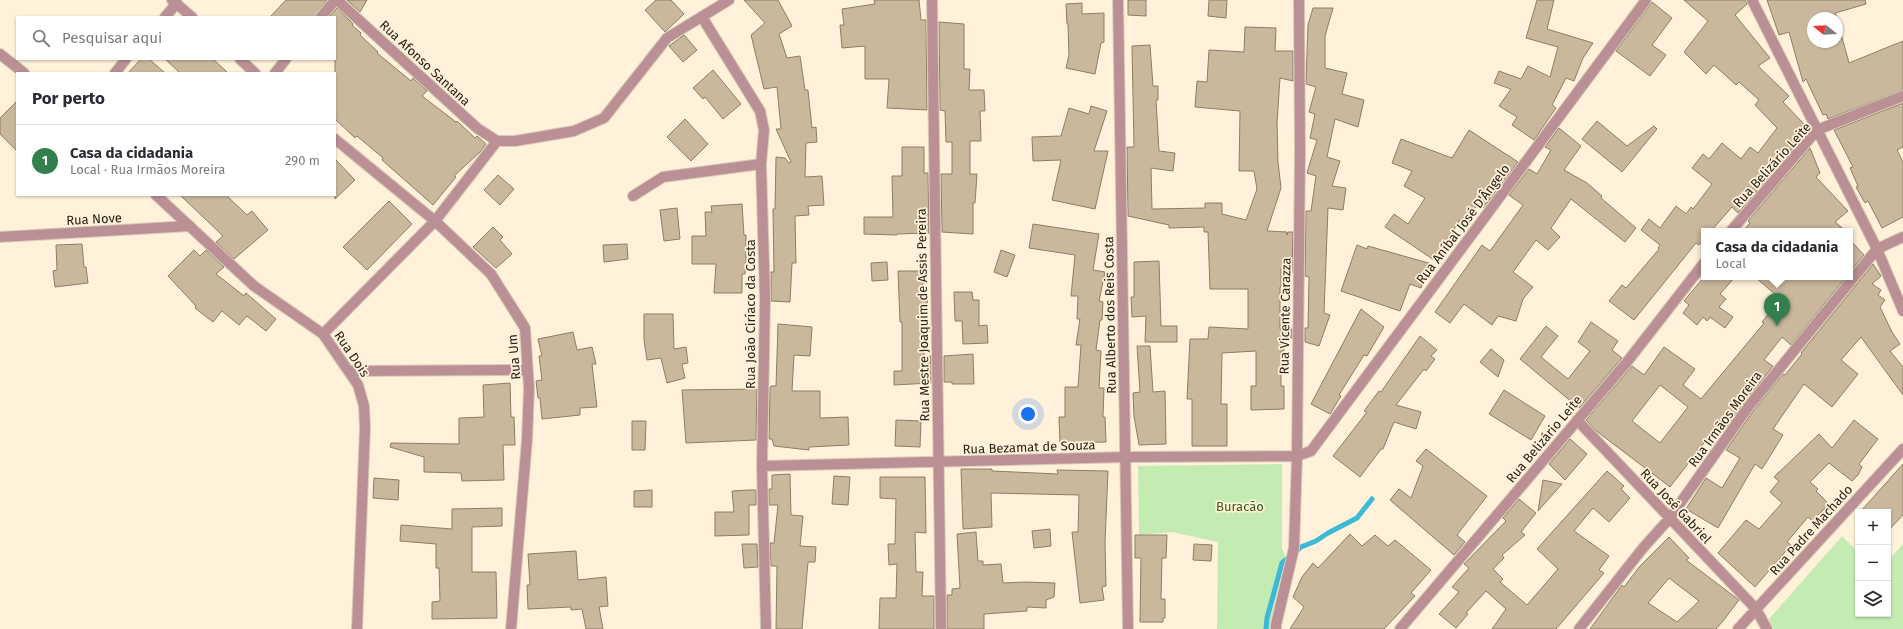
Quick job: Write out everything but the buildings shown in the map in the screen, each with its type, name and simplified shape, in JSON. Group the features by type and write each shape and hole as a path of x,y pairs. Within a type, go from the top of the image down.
{"street":[{"path":"322,16 336,0"},
{"name":"Rua Afonso Santana","path":"336,0 477,128 497,141"},
{"path":"323,334 435,221 497,141 515,141 574,131 604,118 667,38 729,0"},
{"name":"Rua Mestre Joaquim de Assis Pereira","path":"932,0 941,629"},
{"name":"Rua Alberto dos Reis Costa","path":"1118,0 1128,629"},
{"name":"Rua Vicente Carazza","path":"1276,629 1294,548 1297,456 1300,151 1299,0"},
{"name":"Rua Aníbal José D'Ângelo","path":"1297,456 1311,451 1646,0"},
{"path":"1752,0 1877,249 1903,311"},
{"path":"166,16 175,2 191,16"},
{"name":"Rua João Ciríaco da Costa","path":"702,17 760,111 764,130 761,164 765,299 762,466 766,629"},
{"path":"0,54 23,72"},
{"path":"116,72 125,60"},
{"path":"241,60 254,72"},
{"path":"276,72 285,60"},
{"name":"Rua Belizário Leite","path":"1734,228 1818,130 1903,96"},
{"name":"Rua Um","path":"336,140 435,221 491,274 525,328 529,389 527,440 512,629"},
{"path":"633,196 663,177 761,164"},
{"name":"Rua Dois","path":"157,196 254,286 323,334 358,385 364,406 365,428 357,629"},
{"name":"Rua Nove","path":"0,237 190,226"},
{"name":"Rua Irmãos Moreira","path":"1853,278 1877,249 1903,237"},
{"name":"Rua Belizário Leite","path":"1400,629 1627,362 1701,267"},
{"name":"Rua Irmãos Moreira","path":"1579,629 1643,548 1669,519 1748,406 1852,280"},
{"path":"349,371 527,370"},
{"name":"Rua José Gabriel","path":"1577,420 1669,519 1756,609 1767,629"},
{"name":"Rua Padre Machado","path":"1738,629 1903,449"},
{"name":"Rua Bezamat de Souza","path":"762,466 1126,457 1297,456"}],"green space":[{"name":"Buracão","path":"1282,464 1282,548 1285,555 1271,622 1272,629 1217,629 1218,542 1172,532 1139,535 1138,466"},
{"path":"1842,536 1855,549 1855,617 1891,617 1891,558 1903,544 1903,629 1774,629 1769,619"}],"waterway":[{"path":"1266,629 1267,618 1282,563 1301,547 1316,541 1357,518 1372,499"}],"place":[{"name":"Casa da cidadania","path":"1777,326"}]}
